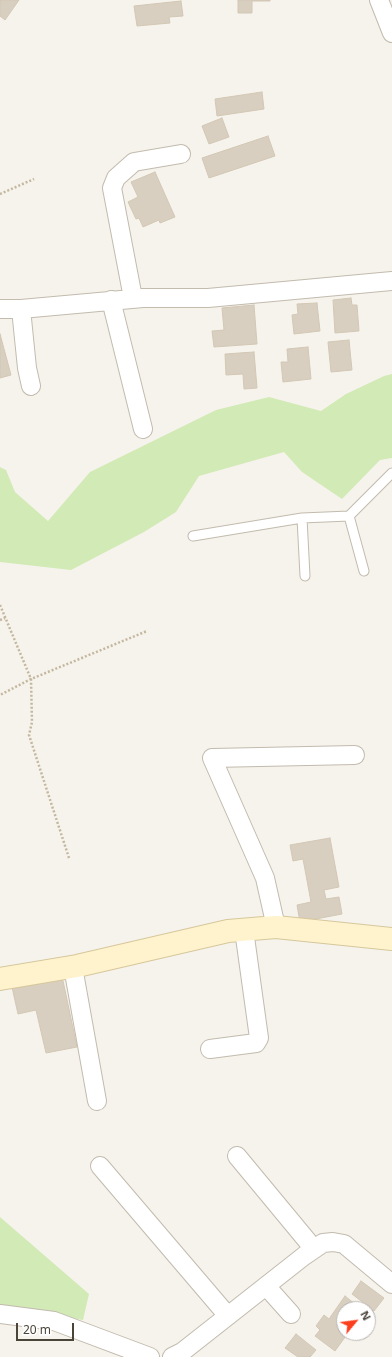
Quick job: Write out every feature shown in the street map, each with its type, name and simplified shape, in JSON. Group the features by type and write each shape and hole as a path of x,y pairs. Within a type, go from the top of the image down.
{"street":[{"path":"379,0 392,33"},
{"path":"134,298 112,188 116,178 134,162 181,154"},
{"path":"0,309 21,309 134,298 208,298 392,281"},
{"path":"111,300 143,430"},
{"path":"21,309 27,368 31,386"},
{"path":"276,927 265,878 212,758 355,755"},
{"path":"0,979 73,967 228,931 276,927 392,939"},
{"path":"210,1050 256,1043 259,1038 244,930"},
{"path":"73,967 97,1101"},
{"path":"237,1156 314,1249"},
{"path":"100,1166 228,1316"},
{"path":"172,1357 182,1352 323,1243 333,1242 344,1244 392,1284"},
{"path":"266,1286 290,1314"},
{"path":"0,1314 54,1321 150,1357"}],"lane":[{"path":"193,536 302,518 349,516 392,473"},
{"path":"349,516 364,571"},
{"path":"302,518 305,576"}],"path":[{"path":"0,194 34,179"},
{"path":"0,605 31,679 32,722 28,735 70,858"},
{"path":"0,620 5,618"},
{"path":"0,695 31,679 147,631"}],"green space":[{"path":"392,374 392,458 380,460 342,499 302,472 284,452 199,476 176,512 144,532 71,570 0,562 0,467 6,470 15,492 48,521 90,472 216,410 269,397 321,411 346,394 384,376"},
{"path":"0,1217 89,1294 83,1320 0,1307"}],"building":[{"path":"0,0 19,0 5,20 0,16"},
{"path":"238,0 270,1 252,1 252,13 238,13"},
{"path":"181,1 183,16 169,17 170,23 137,26 134,6"},
{"path":"262,92 264,109 217,116 215,99"},
{"path":"222,118 229,137 209,144 202,126"},
{"path":"268,136 275,156 209,178 202,158"},
{"path":"155,172 175,217 160,223 159,220 143,227 139,218 136,219 128,202 138,197 131,182"},
{"path":"351,298 352,305 357,305 359,331 335,333 333,300"},
{"path":"317,303 320,331 294,334 292,315 298,314 297,304"},
{"path":"254,305 257,344 214,347 212,331 224,330 222,308"},
{"path":"0,334 11,375 0,378"},
{"path":"349,340 352,370 331,372 328,342"},
{"path":"308,347 311,379 283,382 281,362 288,362 287,349"},
{"path":"254,352 257,388 244,389 243,374 226,375 225,354"},
{"path":"330,838 339,887 324,890 326,899 339,897 342,914 300,922 297,905 311,902 303,859 293,861 290,845"},
{"path":"62,976 77,1047 46,1053 36,1010 18,1014 12,987"},
{"path":"361,1281 384,1298 376,1308 376,1301 361,1301 352,1294"},
{"path":"345,1296 351,1301 342,1301"},
{"path":"336,1309 336,1341 342,1341 335,1351 315,1336 320,1330 316,1326 324,1315 329,1319"},
{"path":"296,1334 316,1350 310,1357 298,1357 285,1348"}]}
